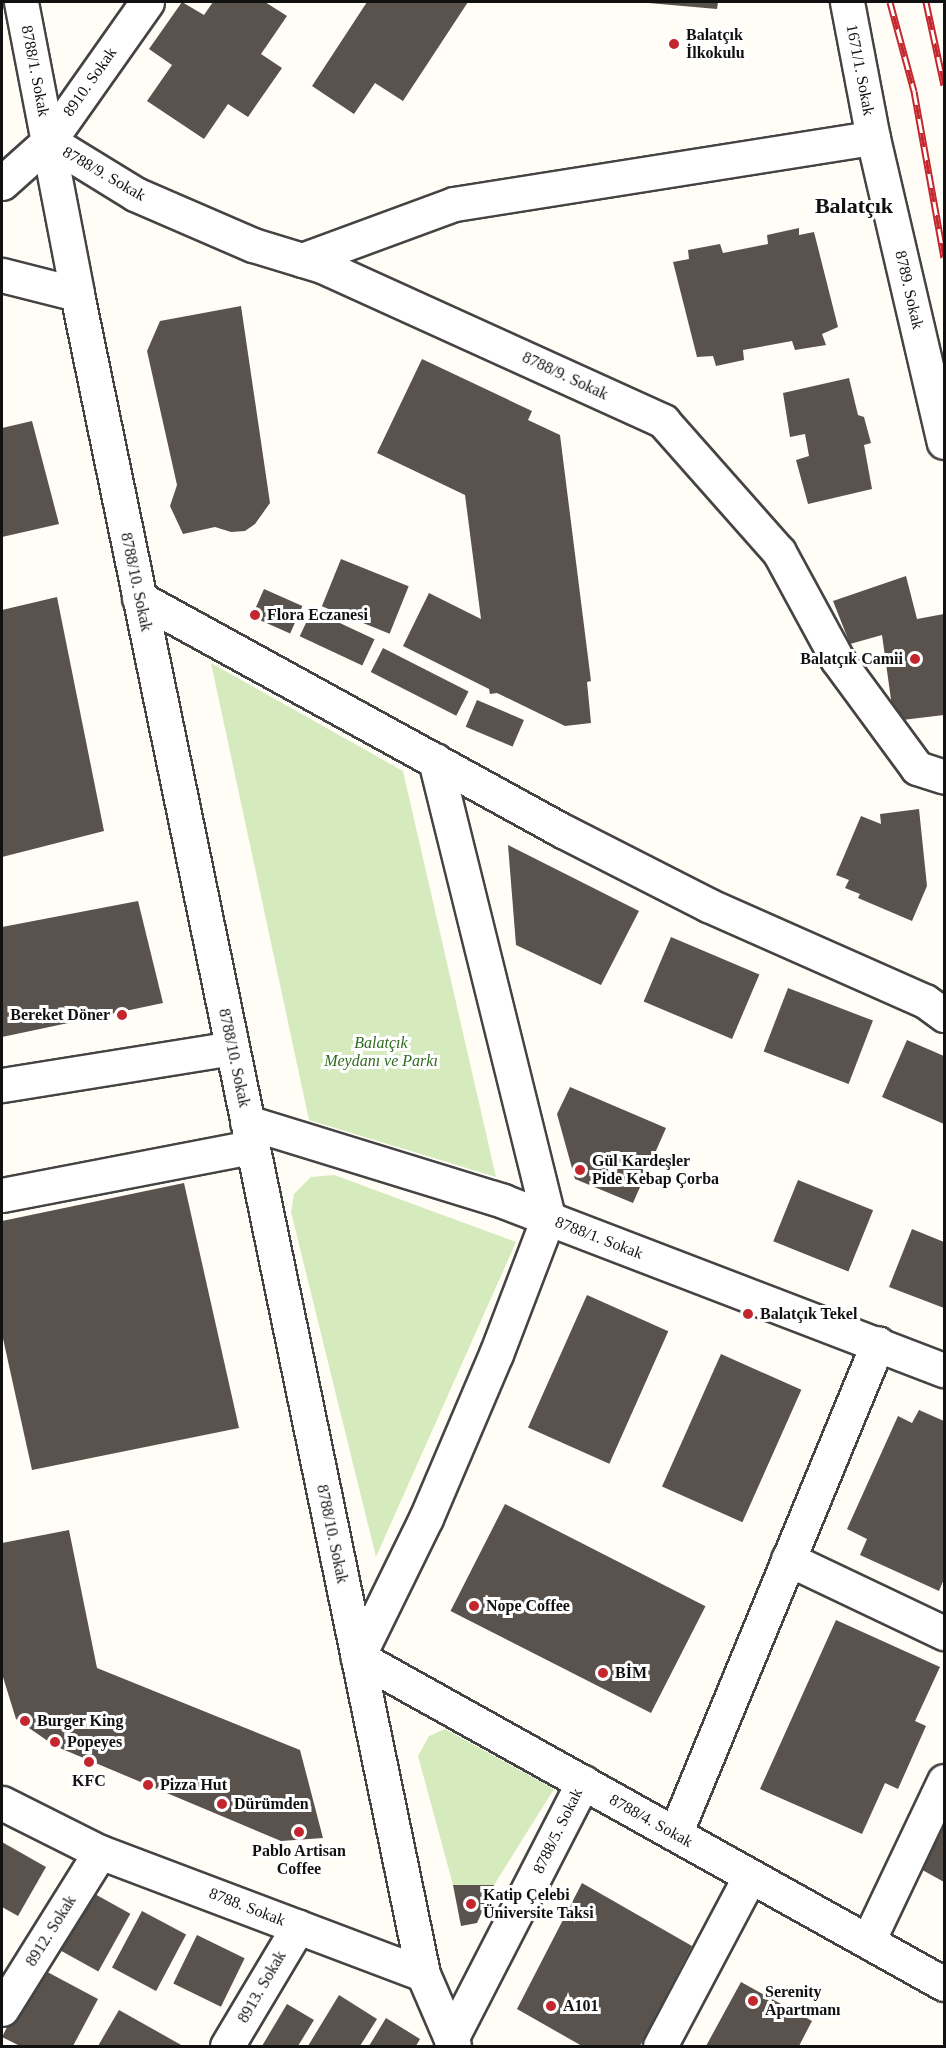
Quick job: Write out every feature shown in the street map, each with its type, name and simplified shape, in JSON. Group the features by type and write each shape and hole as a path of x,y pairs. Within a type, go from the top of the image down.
{"street":[{"name":"8788/1. Sokak","path":"21,2 49,141"},
{"name":"8910. Sokak","path":"2,183 49,141 147,2"},
{"name":"1671/1. Sokak","path":"848,2 873,138"},
{"path":"302,260 454,204 873,138"},
{"name":"8789. Sokak","path":"873,138 945,442"},
{"name":"8788/9. Sokak","path":"49,141 135,194 253,245 302,260 663,421 779,552 837,659 917,768 945,777"},
{"name":"8788/10. Sokak","path":"49,141 77,294 423,1974"},
{"path":"2,275 77,294"},
{"path":"140,598 435,760 708,905 926,1001 945,1015"},
{"path":"358,1657 431,1507 496,1354 548,1218 435,760"},
{"path":"2,1085 232,1048"},
{"name":"8788/1. Sokak","path":"250,1134 548,1218 945,1370"},
{"path":"2,1195 250,1134"},
{"path":"675,1834 878,1343"},
{"path":"788,1559 945,1633"},
{"name":"8788/4. Sokak","path":"358,1657 945,1984"},
{"path":"868,1941 945,1781"},
{"name":"8788/5. Sokak","path":"453,2043 583,1782"},
{"name":"8788. Sokak","path":"2,1803 100,1852 423,1974"},
{"name":"8912. Sokak","path":"2,2009 100,1852"},
{"path":"660,2046 750,1876"},
{"name":"8913. Sokak","path":"227,2046 298,1927"},
{"path":"423,1974 453,2043"}],"green space":[{"name":"Balatçık Meydanı ve Parkı","path":"211,663 403,771 496,1177 309,1120"},
{"path":"334,1175 516,1242 376,1557 291,1212 294,1194 311,1177"},
{"path":"445,1729 554,1789 494,1885 453,1885 418,1756 429,1736"}],"building":[{"path":"182,2 204,15 213,2 265,2 287,16 261,54 282,68 248,117 228,104 204,139 147,101 172,65 149,49"},
{"path":"367,2 468,2 403,101 375,83 354,114 312,86"},
{"path":"637,2 718,2 717,9"},
{"path":"799,228 799,235 814,232 838,327 822,334 826,345 795,350 792,341 743,350 744,360 716,366 713,356 697,357 673,262 689,259 688,250 720,244 723,253 768,244 767,235"},
{"path":"241,306 270,503 255,524 245,531 231,532 215,527 183,534 170,506 177,485 147,351 160,321"},
{"path":"422,359 532,411 528,420 560,435 591,681 587,682 591,723 565,726 497,693 490,694 489,689 403,646 429,593 481,619 465,495 377,453"},
{"path":"849,378 858,415 864,417 871,443 864,445 872,489 808,504 796,460 809,456 805,434 790,437 783,393"},
{"path":"32,421 59,524 2,537 2,428"},
{"path":"341,559 409,586 390,634 322,606"},
{"name":"Balatçık Camii","path":"906,576 917,619 944,614 944,715 894,721 882,635 850,644 833,601"},
{"path":"264,589 302,606 290,633 252,616"},
{"path":"57,597 104,831 2,857 2,610"},
{"path":"312,610 375,639 362,665 300,636"},
{"path":"383,648 469,692 456,716 371,672"},
{"path":"477,700 524,720 513,747 466,727"},
{"path":"919,809 927,886 912,921 858,898 860,894 845,888 849,880 836,875 861,816 881,824 880,814"},
{"path":"508,845 639,911 601,985 516,945"},
{"path":"138,901 163,1003 2,1037 2,927"},
{"path":"671,937 759,975 732,1039 644,1001"},
{"path":"788,988 873,1021 849,1084 764,1051"},
{"path":"907,1040 944,1056 944,1124 882,1097"},
{"path":"570,1087 666,1128 633,1203 575,1179 557,1114"},
{"path":"798,1180 873,1210 848,1272 773,1241"},
{"path":"184,1183 239,1428 32,1470 2,1334 2,1221"},
{"path":"912,1229 944,1242 944,1308 889,1287"},
{"path":"587,1295 668,1331 609,1464 528,1427"},
{"path":"721,1354 801,1390 742,1522 662,1486"},
{"path":"919,1410 944,1421 944,1579 939,1591 860,1555 867,1539 847,1529 898,1416 912,1423"},
{"path":"505,1504 705,1606 651,1713 451,1611"},
{"path":"69,1530 97,1668 300,1750 323,1838 281,1841 55,1746 16,1719 2,1674 2,1543"},
{"path":"836,1620 940,1667 915,1721 926,1726 898,1789 885,1783 862,1834 760,1789"},
{"path":"944,1816 944,1882 917,1867"},
{"path":"2,1842 46,1867 18,1916 2,1907"},
{"path":"582,1883 692,1946 640,2046 582,2046 517,2009"},
{"name":"Katip Çelebi Üniversite Taksi","path":"453,1885 494,1885 477,1923 461,1926"},
{"path":"84,1888 130,1914 98,1971 52,1946"},
{"path":"142,1911 186,1934 156,1991 112,1968"},
{"path":"197,1935 245,1958 221,2007 173,1984"},
{"path":"38,1967 98,1999 73,2046 20,2046 2,2037"},
{"name":"Serenity Apartmanı","path":"741,1982 812,2021 799,2046 706,2046"},
{"path":"339,1995 377,2019 360,2046 308,2046"},
{"path":"287,2004 314,2020 298,2046 262,2046"},
{"path":"119,2010 183,2046 98,2046"},
{"path":"386,2018 420,2039 416,2046 369,2046"}],"railway":[{"path":"890,2 914,91 944,257"},
{"path":"926,2 944,85"}],"place":[{"name":"Balatçık İlkokulu","path":"674,44"},
{"name":"Flora Eczanesi","path":"255,615"},
{"name":"Balatçık Camii","path":"915,659"},
{"name":"Bereket Döner","path":"122,1015"},
{"name":"Gül Kardeşler Pide Kebap Çorba","path":"580,1170"},
{"name":"Balatçık Tekel","path":"748,1314"},
{"name":"Nope Coffee","path":"474,1606"},
{"name":"BİM","path":"603,1673"},
{"name":"Burger King","path":"25,1721"},
{"name":"Popeyes","path":"55,1742"},
{"name":"KFC","path":"89,1762"},
{"name":"Pizza Hut","path":"148,1785"},
{"name":"Dürümden","path":"222,1804"},
{"name":"Pablo Artisan Coffee","path":"299,1832"},
{"name":"Katip Çelebi Üniversite Taksi","path":"471,1904"},
{"name":"Serenity Apartmanı","path":"753,2001"},
{"name":"A101","path":"551,2006"}],"district":[{"name":"Balatçık","path":"854,206"}]}
